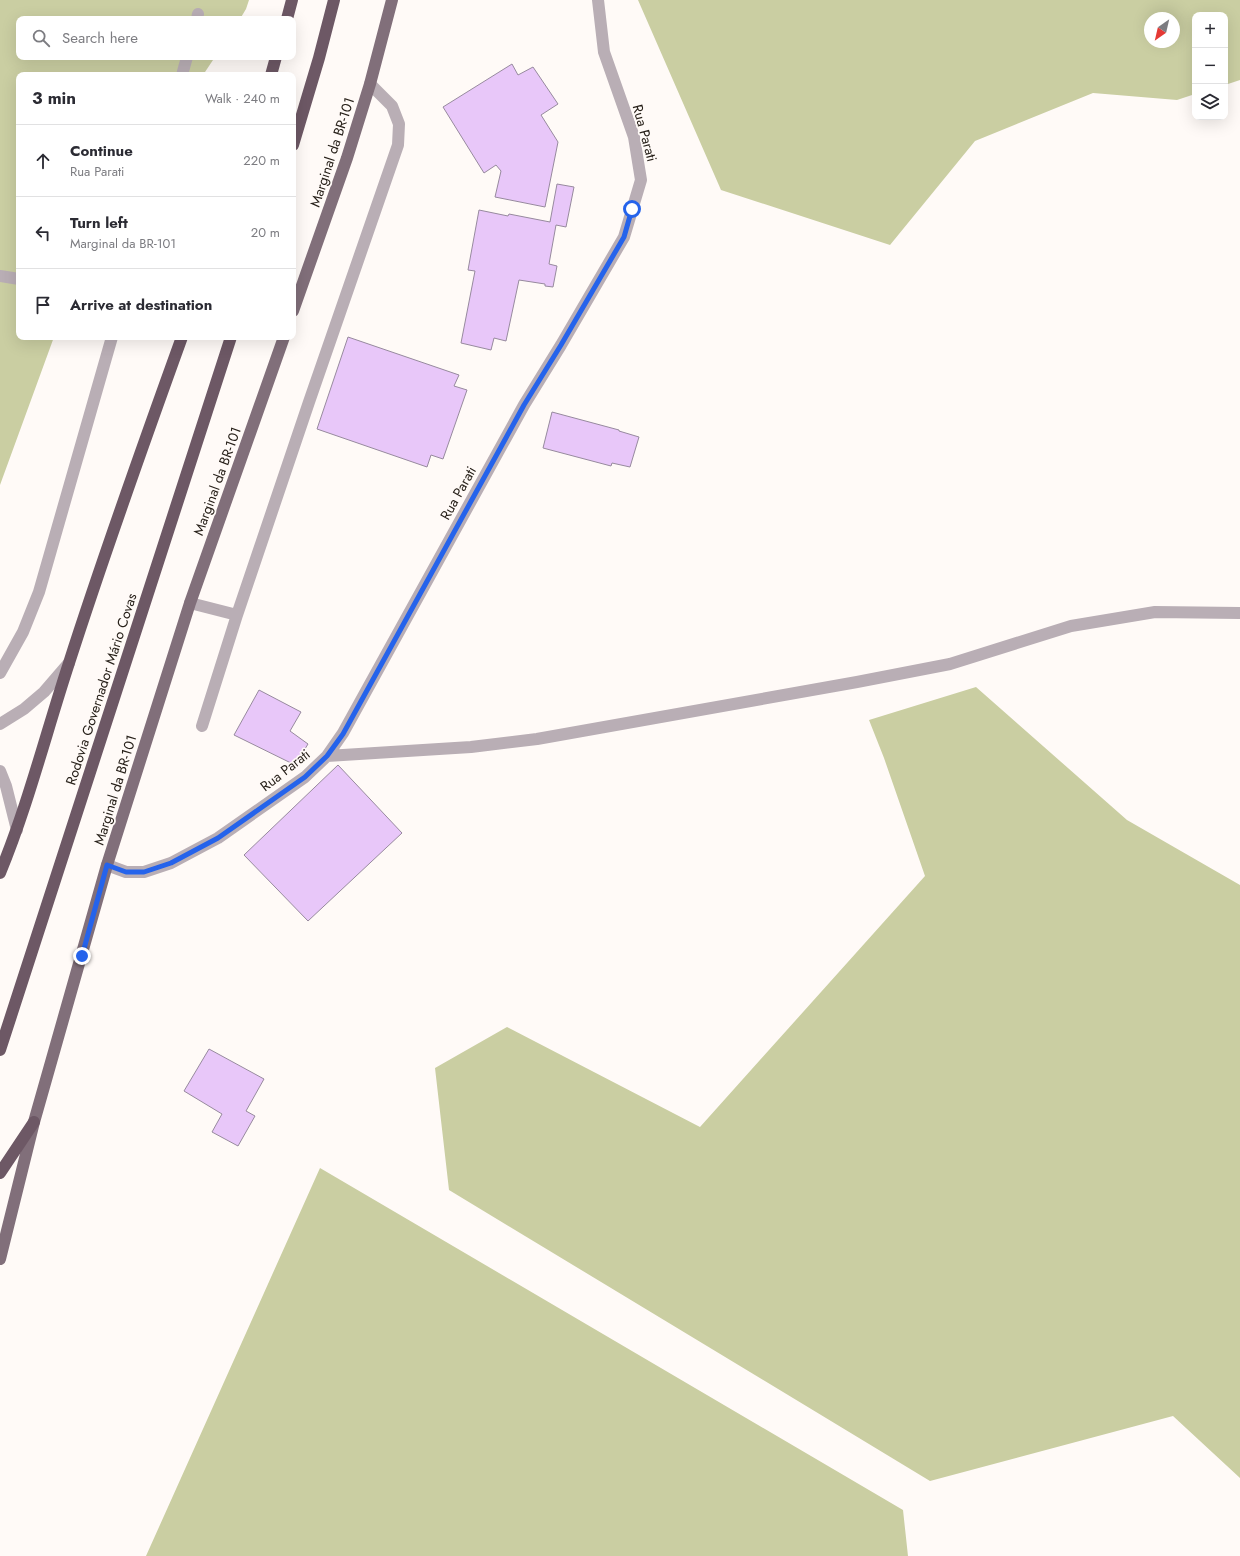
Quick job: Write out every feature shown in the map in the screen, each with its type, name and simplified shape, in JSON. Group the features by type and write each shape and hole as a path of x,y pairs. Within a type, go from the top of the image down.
{"highway":[{"path":"288,16 292,0"},
{"path":"296,135 319,58 334,0"},
{"path":"273,72 275,60"},
{"path":"0,873 18,830 69,663 181,340"},
{"name":"Rodovia Governador Mário Covas","path":"0,1050 230,340"},
{"path":"0,1173 34,1122"}],"main road":[{"name":"Marginal da BR-101","path":"296,302 347,158 370,84 392,0"},
{"name":"Marginal da BR-101","path":"0,1259 34,1122 107,865 190,602 283,340"}],"street":[{"name":"Rua Parati","path":"107,865 126,872 144,872 171,863 218,838 305,777 327,756 343,734 524,405 624,237 641,180 634,137 604,52 598,0"},
{"path":"183,72 186,60"},
{"path":"202,726 237,615 398,145 399,124 392,106 370,84"},
{"path":"0,276 16,279"},
{"path":"0,674 23,632 39,592 111,340"},
{"path":"190,602 237,615"},
{"path":"327,756 471,747 537,739 950,664 1071,626 1155,612 1240,613"},
{"path":"0,724 24,709 44,692 69,663"},
{"path":"0,771 6,786 18,830"}],"green space":[{"path":"0,0 249,0 242,16 16,16 16,60 213,60 205,72 16,72 16,340 53,340 0,485"},
{"path":"638,0 1240,0 1240,80 1228,84 1228,12 1192,12 1192,95 1177,100 1093,93 975,141 890,245 721,190"},
{"path":"976,687 1127,820 1240,885 1240,1478 1173,1416 930,1481 449,1190 435,1068 507,1027 700,1127 925,876 884,758 869,720"},
{"path":"320,1168 903,1510 908,1556 146,1556"}],"building":[{"path":"512,64 518,75 533,67 558,104 541,115 558,142 545,207 495,197 501,171 496,165 484,173 443,107"},
{"path":"557,184 574,187 566,227 556,225 549,264 557,266 553,287 545,286 545,284 519,280 506,341 494,338 491,350 461,343 475,271 468,270 479,210 550,222"},
{"path":"348,337 459,375 454,386 467,390 443,459 431,455 427,467 317,429"},
{"path":"552,412 619,430 639,437 630,467 612,463 611,466 543,448"},
{"path":"259,690 301,712 290,731 308,744 295,765 234,735"},
{"path":"338,765 402,833 308,921 244,855"},
{"path":"209,1049 264,1079 246,1111 255,1116 238,1146 212,1132 222,1114 184,1091"}],"route":[{"path":"82,956 107,865 126,872 144,872 171,863 218,838 305,777 327,756 343,734 524,405 624,237 632,209"}]}
